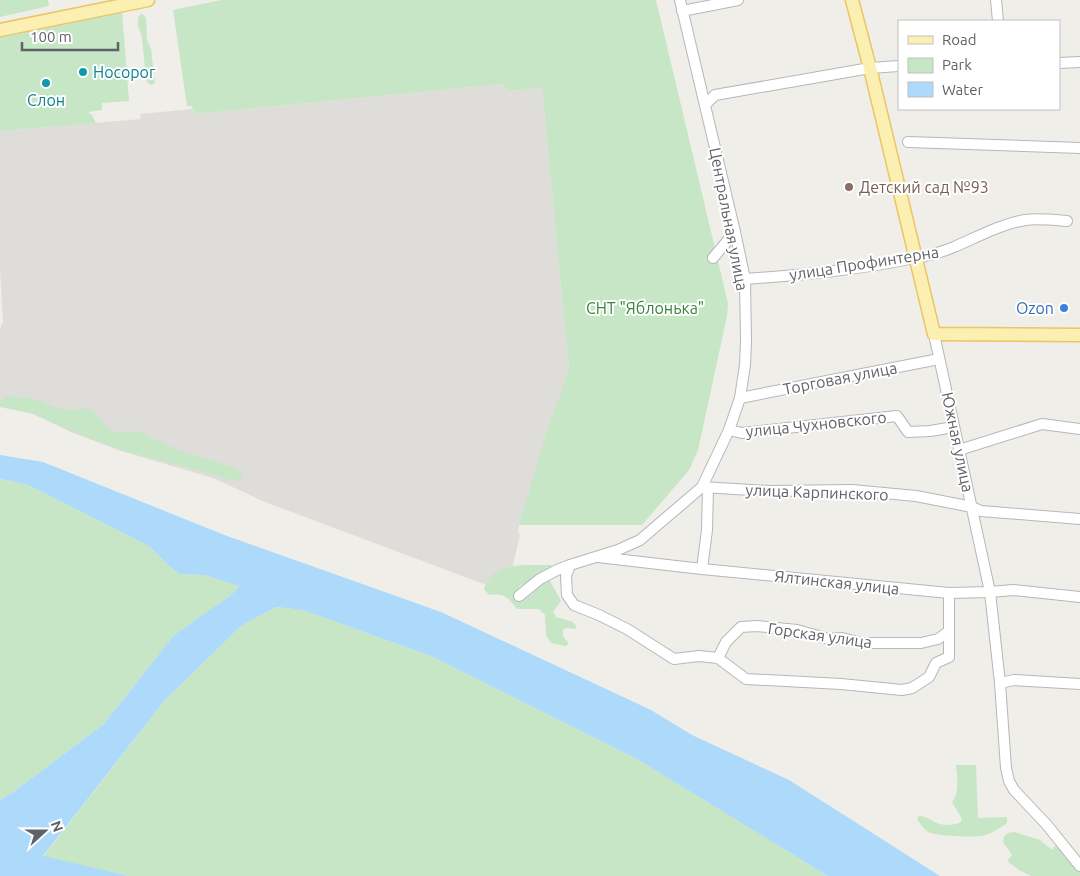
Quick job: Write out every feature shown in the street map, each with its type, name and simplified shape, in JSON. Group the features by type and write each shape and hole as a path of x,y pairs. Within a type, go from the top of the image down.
{"main road":[{"path":"0,30 148,0"},
{"name":"Южная улица","path":"852,0 934,334"},
{"path":"934,334 1080,335"}],"street":[{"name":"Центральная улица","path":"519,596 540,579 570,564 618,550 640,540 705,488 740,398 746,342 745,279 680,0"},
{"path":"682,11 738,0"},
{"path":"996,0 998,20"},
{"path":"1060,62 1080,62"},
{"path":"705,104 715,94 870,68 898,66"},
{"path":"908,142 1080,148"},
{"name":"улица Профинтерна","path":"745,279 831,272 915,258 952,248 1013,223 1047,219 1067,221"},
{"path":"713,258 735,232"},
{"name":"Южная улица","path":"934,334 990,592 1000,683 1006,768 1009,781 1014,790 1047,825 1080,866"},
{"name":"Торговая улица","path":"740,398 939,359"},
{"name":"улица Чухновского","path":"728,430 742,433 897,416 908,432 954,427"},
{"path":"959,450 1042,424 1080,429"},
{"path":"702,569 707,530 705,488"},
{"name":"улица Карпинского","path":"705,488 770,491 852,490 916,496 972,506 981,511 1080,518"},
{"name":"Ялтинская улица","path":"594,557 949,593 1013,590 1080,597"},
{"path":"570,564 566,576 567,595 574,606 627,628 674,659 699,656 718,658 746,679 841,684 902,690 912,688 929,678 936,663 949,657 949,593"},
{"name":"Горская улица","path":"718,658 726,642 741,627 757,626 797,630 829,639 842,638 862,643 921,643 938,639 949,631"},
{"path":"1000,683 1014,680 1080,684"}],"shaded area":[{"path":"503,84 508,91 542,88 569,369 519,525 518,531 520,535 505,592 265,502 213,478 121,451 73,433 16,406 0,402 0,328 3,322 0,269 0,131 141,119 140,114 192,109 196,114"}],"green space":[{"path":"0,0 48,0 49,6 0,17"},
{"name":"СНТ \"Яблонька\"","path":"221,0 656,0 728,303 727,316 698,450 689,470 642,525 519,525 545,437 569,369 542,88 508,91 503,84 196,114 191,106 187,106 173,10"},
{"path":"122,12 129,101 102,103 102,110 88,112 96,123 0,131 0,36"},
{"path":"141,14 146,19 147,40 151,49 155,82 151,85 146,79 142,38 138,25 138,18"},
{"path":"7,395 42,401 54,407 73,410 85,408 93,410 105,426 117,432 138,431 178,450 236,468 243,477 240,480 230,480 123,451 73,432 34,414 0,407 0,401"},
{"path":"0,479 26,484 149,546 179,574 204,575 241,586 174,635 104,724 0,800"},
{"path":"524,565 551,565 552,567 519,587 519,591 525,597 529,596 540,582 549,579 561,601 553,612 556,617 573,622 576,626 576,629 563,629 563,636 569,644 565,646 551,643 546,635 545,615 539,609 517,609 511,601 502,595 489,595 484,589 486,583 494,574 505,568"},
{"path":"276,607 303,610 431,656 637,759 828,876 129,876 43,857 165,700 241,626"},
{"path":"956,765 976,765 978,818 1007,817 1007,823 982,836 935,834 923,827 917,819 919,816 943,825 961,822 962,819 952,802 957,789"},
{"path":"1014,832 1040,840 1052,850 1057,843 1080,869 1080,876 1031,876 1019,870 1007,861 1012,855 1003,842 1004,836"}],"water":[{"path":"0,455 43,462 227,536 441,612 651,710 692,735 789,780 940,876 828,876 637,759 431,656 303,610 276,607 241,626 165,700 43,856 129,876 0,876 0,800 104,724 174,635 231,595 240,586 204,575 179,574 149,546 26,484 0,479"}],"place":[{"name":"Носорог","path":"83,72"},
{"name":"Слон","path":"46,83"},
{"name":"Детский сад №93","path":"849,187"},
{"name":"Ozon","path":"1064,308"}]}
